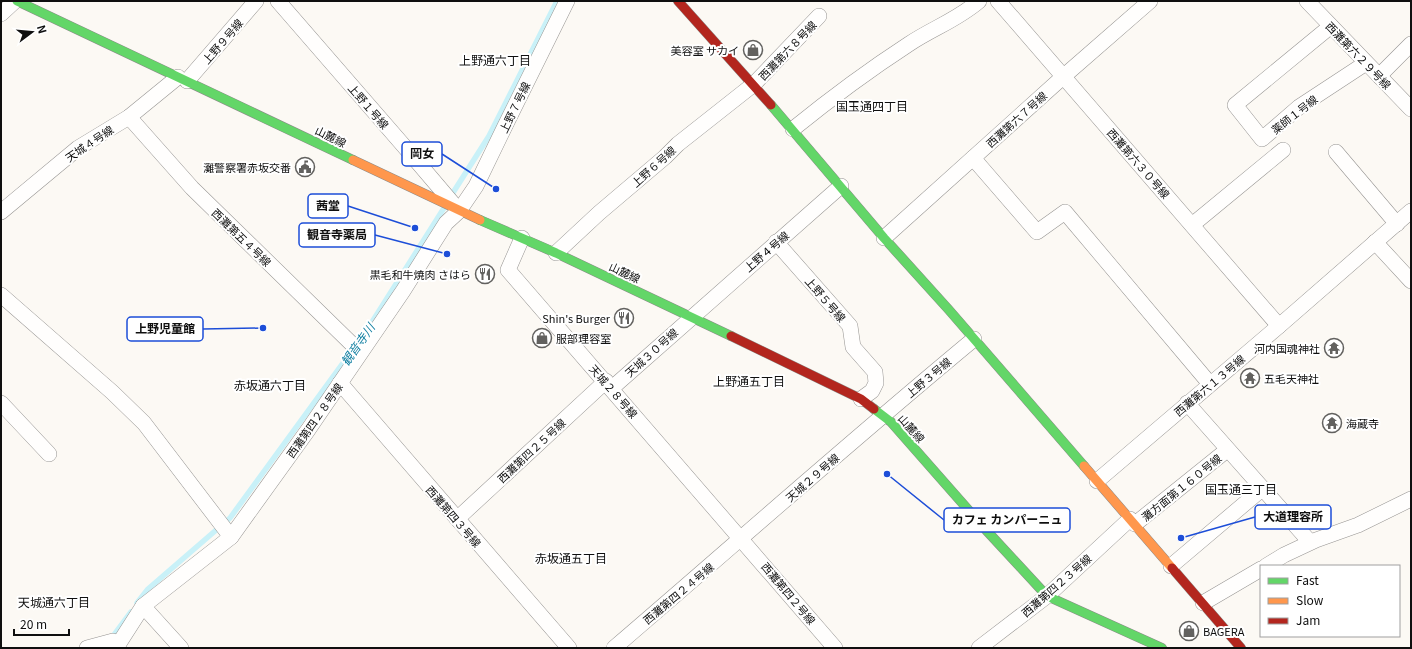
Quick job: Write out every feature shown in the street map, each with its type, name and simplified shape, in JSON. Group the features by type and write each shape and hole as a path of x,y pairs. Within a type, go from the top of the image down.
{"main road":[{"name":"山麓線","path":"16,1 458,210 556,253 692,317 861,399 891,422 986,530 1047,596 1162,648"},
{"path":"678,1 754,84 884,238 954,315 1241,648"}],"street":[{"path":"1,14 16,1"},
{"name":"上野９号線","path":"183,79 256,1"},
{"name":"上野１号線","path":"278,1 458,210"},
{"name":"上野７号線","path":"458,210 476,186 567,1"},
{"path":"793,129 831,98 910,43 966,12 979,1"},
{"name":"西灘第六３０号線","path":"998,1 1279,326"},
{"name":"西灘第六２９号線","path":"1307,1 1411,109"},
{"name":"西灘第六７号線","path":"884,238 1148,2"},
{"name":"西灘第六８号線","path":"754,84 820,16"},
{"name":"薬師１号線","path":"1330,26 1235,105 1262,139 1299,107 1366,63"},
{"path":"1379,76 1411,44"},
{"name":"天城４号線","path":"1,212 78,148 129,117 183,79"},
{"name":"上野６号線","path":"556,253 678,144 754,84"},
{"name":"西灘第五４号線","path":"129,117 192,188 360,352"},
{"path":"1192,225 1283,150"},
{"path":"1336,152 1397,224"},
{"path":"973,158 1037,232 1065,212 1210,384"},
{"name":"上野４号線","path":"692,317 840,186"},
{"name":"西灘第四２８号線","path":"143,606 226,530 340,383 403,291 446,223 458,210"},
{"name":"西灘第六１３号線","path":"1097,481 1411,211"},
{"name":"天城２８号線","path":"522,238 508,270 742,538"},
{"name":"上野５号線","path":"776,242 850,326 853,348 874,372 876,383 872,391 861,399"},
{"path":"1375,242 1411,281"},
{"path":"1,296 112,392 144,423 226,530"},
{"name":"天城３０号線","path":"609,385 692,317"},
{"name":"上野３号線","path":"882,415 974,339"},
{"name":"西灘第四３号線","path":"340,383 569,648"},
{"name":"西灘第四２５号線","path":"457,519 609,385"},
{"path":"1,403 50,454"},
{"path":"1187,403 1310,542"},
{"name":"天城２９号線","path":"742,538 882,415"},
{"name":"灘方面第１６０号線","path":"1133,522 1227,450"},
{"path":"1171,566 1262,489"},
{"path":"1268,565 1310,542 1358,525 1411,499"},
{"name":"西灘第四２３号線","path":"979,648 1047,596 1133,522"},
{"name":"西灘第四２４号線","path":"614,648 742,538"},
{"name":"西灘第四２号線","path":"742,538 836,648"},
{"path":"1203,603 1260,570"},
{"path":"87,648 116,644 143,606 182,648"}],"waterway":[{"name":"観音寺川","path":"449,199 489,136 557,1"},
{"name":"観音寺川","path":"137,603 148,589 230,518 367,330 444,208"},
{"name":"観音寺川","path":"111,639 131,612"}],"traffic: fast":[{"path":"17,1 353,160"},
{"path":"771,105 884,238 949,310 1084,466"},
{"path":"480,220 556,253 731,336"},
{"path":"874,409 891,422 986,530 1047,596 1162,648"}],"traffic: slow":[{"path":"353,160 480,220"},
{"path":"1084,466 1172,568"}],"traffic: jam":[{"path":"678,1 771,105"},
{"path":"731,336 861,399 874,409"},
{"path":"1172,568 1241,648"}],"place":[{"name":"美容室 サカイ","path":"753,50"},
{"name":"灘警察署赤坂交番","path":"305,167"},
{"name":"岡女","path":"496,189"},
{"name":"茜堂","path":"415,228"},
{"name":"観音寺薬局","path":"447,254"},
{"name":"黒毛和牛焼肉 さはら","path":"485,274"},
{"name":"Shin's Burger","path":"624,318"},
{"name":"上野児童館","path":"263,328"},
{"name":"服部理容室","path":"542,338"},
{"name":"河内国魂神社","path":"1334,348"},
{"name":"五毛天神社","path":"1250,378"},
{"name":"海蔵寺","path":"1332,423"},
{"name":"カフェ カンパーニュ","path":"887,474"},
{"name":"大道理容所","path":"1181,538"},
{"name":"BAGERA","path":"1189,631"}],"district":[{"name":"上野通六丁目","path":"495,59"},
{"name":"国玉通四丁目","path":"872,105"},
{"name":"上野通五丁目","path":"749,380"},
{"name":"赤坂通六丁目","path":"270,384"},
{"name":"国玉通三丁目","path":"1241,488"},
{"name":"赤坂通五丁目","path":"571,557"},
{"name":"天城通六丁目","path":"54,601"}]}
